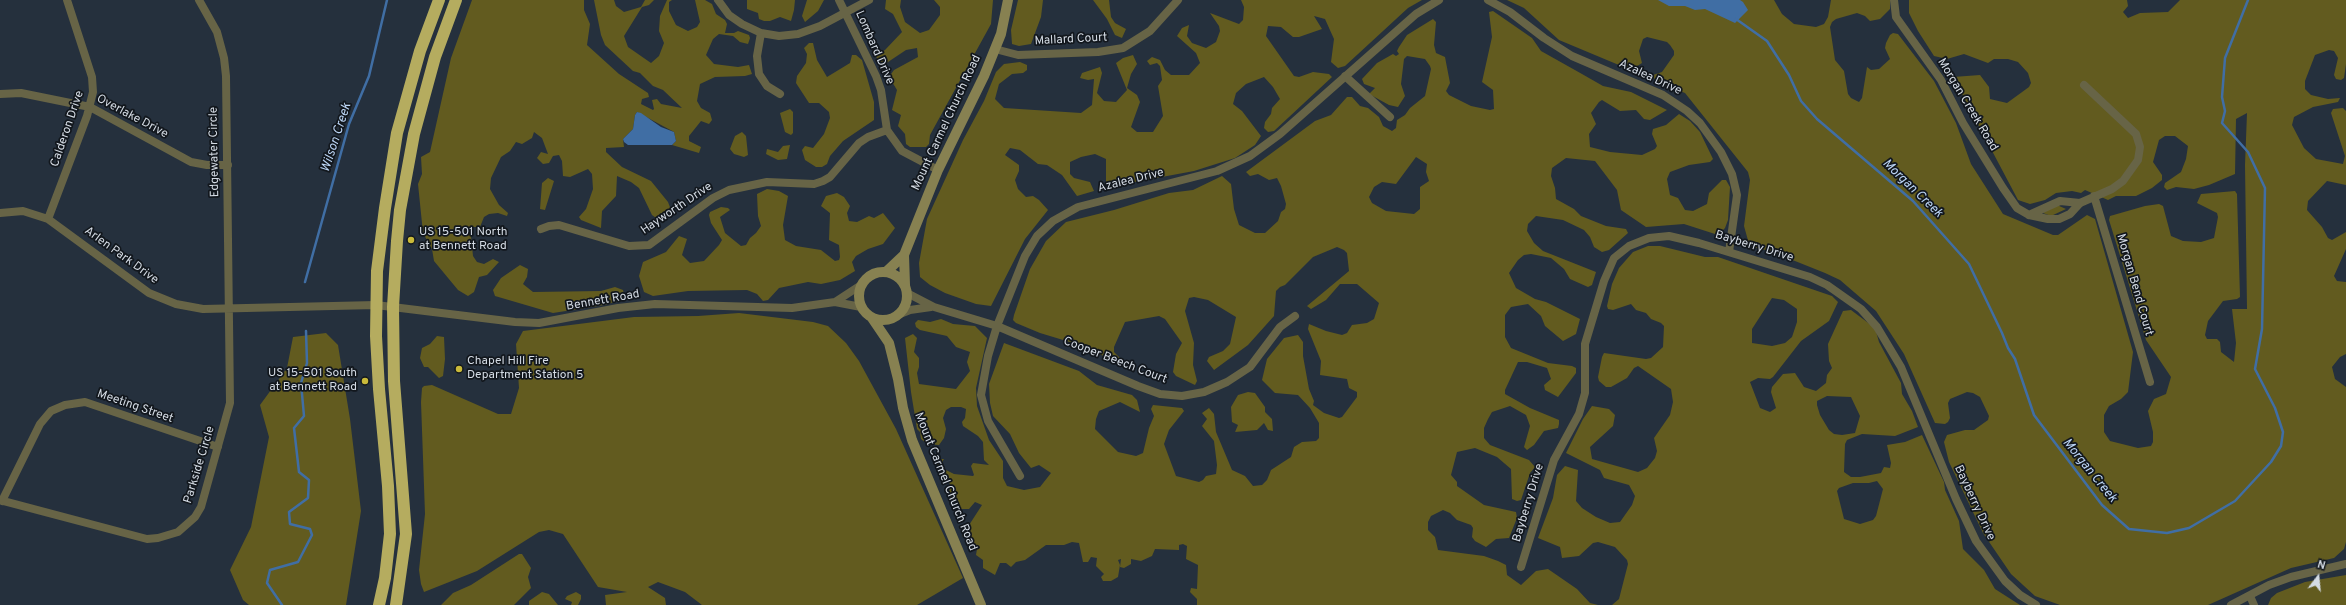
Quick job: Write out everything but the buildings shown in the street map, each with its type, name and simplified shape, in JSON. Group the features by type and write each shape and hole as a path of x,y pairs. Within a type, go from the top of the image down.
{"highway":[{"path":"379,605 385,578 390,534 388,486 378,389 376,306 377,271 384,208 397,133 420,51 439,0"},
{"path":"396,605 406,534 394,380 393,306 400,210 412,141 435,57 456,0"}],"main road":[{"name":"Mount Carmel Church Road","path":"886,272 904,255 938,170 995,49 1008,0"},
{"name":"Mount Carmel Church Road","path":"904,255 906,289"},
{"path":"886,272 894,274 906,289 907,300 897,316 879,320 872,318 861,307 859,300 861,285 871,274 886,272"},
{"name":"Mount Carmel Church Road","path":"889,343 897,316"},
{"name":"Mount Carmel Church Road","path":"872,318 889,343 898,379 902,408 912,440 982,605"}],"street":[{"name":"Calderon Drive","path":"48,219 90,107 94,92 93,81 67,0"},
{"name":"Edgewater Circle","path":"199,0 217,32 224,58 228,165 230,309"},
{"path":"718,0 729,15 761,33 779,36 798,34 820,26 845,11 869,0"},
{"name":"Lombard Drive","path":"839,0 881,90 887,130"},
{"name":"Mallard Court","path":"995,49 1018,55 1098,52 1123,48 1150,32 1178,0"},
{"name":"Azalea Drive","path":"1020,476 988,421 981,395 988,356 997,326 1026,256 1037,236 1053,221 1078,207 1198,177 1235,164 1262,149 1416,14 1439,0"},
{"name":"Azalea Drive","path":"1488,0 1510,12 1544,38 1572,56 1663,95 1687,111 1700,123 1721,152 1732,174 1737,195 1729,252"},
{"name":"Morgan Creek Road","path":"1894,0 1896,17 1941,80 1962,123 2017,208 2029,215 2048,220 2059,219 2070,214 2080,203 2112,189 2123,181 2136,165 2140,147 2136,134 2084,85"},
{"path":"761,33 757,56 759,74 766,86 780,94"},
{"path":"1345,76 1390,117"},
{"name":"Overlake Drive","path":"0,94 21,93 90,107 191,162 207,165 228,165"},
{"path":"887,130 902,151 938,170"},
{"name":"Hayworth Drive","path":"541,229 559,225 628,246 649,245 713,198 729,190 767,182 814,184 824,181 830,177 859,144 868,137 887,130"},
{"name":"Morgan Bend Court","path":"2094,196 2150,382"},
{"name":"Morgan Creek Road","path":"2029,215 2060,202 2080,203"},
{"name":"Arlen Park Drive","path":"0,213 23,211 48,219 149,293 184,306 204,309 230,309 376,306"},
{"name":"Bayberry Drive","path":"1522,568 1554,460 1579,414 1585,392 1585,344 1604,281 1614,258 1629,246 1649,238 1669,236 1729,252 1810,277 1827,285 1861,309 1877,327 1901,367 1956,499 1976,541 2005,581 2020,595 2036,605"},
{"name":"Bennett Road","path":"835,302 861,285"},
{"path":"906,289 934,307 997,326"},
{"name":"Bennett Road","path":"376,306 393,306 515,322 539,323 636,306 677,304 792,308 835,302 861,307"},
{"path":"897,316 910,310 934,307"},
{"name":"Parkside Circle","path":"1,500 130,536 147,539 163,537 183,528 201,507 230,403 230,309"},
{"name":"Cooper Beech Court","path":"997,326 1146,389 1160,394 1182,396 1204,392 1221,385 1248,368 1280,327 1295,316"},
{"name":"Meeting Street","path":"1,500 40,424 51,412 69,404 85,402 218,447"},
{"path":"2231,605 2269,585 2291,577 2346,564"},
{"path":"2250,596 2254,605"}],"shaded area":[{"path":"472,0 584,0 584,10 590,24 587,45 619,74 648,93 649,97 642,99 641,104 653,110 652,100 657,99 661,104 682,108 663,90 653,86 640,73 633,71 605,45 601,35 594,0 614,0 616,6 624,12 641,7 645,0 654,0 649,5 642,7 624,36 628,47 651,63 659,56 664,43 659,31 660,16 667,0 672,0 669,2 669,11 676,25 688,31 697,27 700,22 695,0 705,0 712,4 716,14 725,20 727,24 725,33 734,33 738,31 749,35 750,38 748,44 740,42 733,36 719,34 713,39 706,55 714,64 738,67 749,65 752,74 745,76 715,77 700,84 697,101 701,108 710,113 712,120 709,124 701,121 689,136 689,141 701,147 699,153 672,145 676,141 674,132 637,112 635,115 633,129 623,139 624,147 606,148 606,152 622,167 651,181 668,202 671,210 663,223 652,215 639,188 631,182 617,176 616,196 602,211 601,228 581,220 579,217 586,209 593,189 592,174 588,169 570,177 563,176 562,161 559,155 553,156 549,163 543,164 537,158 541,152 548,154 542,138 534,132 532,138 522,144 516,142 510,151 501,157 491,178 490,189 499,205 508,213 507,216 498,213 489,214 484,217 480,227 470,227 473,256 477,262 484,264 493,259 499,262 487,275 479,277 474,292 468,296 458,290 434,261 432,249 423,233 418,184 422,174 421,157 430,152 451,58"},
{"path":"747,0 795,0 791,21 780,17 770,21 759,19 758,13 747,9"},
{"path":"807,0 824,0 818,11 805,22 802,16"},
{"path":"886,0 901,0 900,7 905,22 920,33 929,30 940,15 940,7 934,0 993,0 991,24 930,135 929,144 926,147 910,147 906,144 905,134 898,126 901,115 892,110 897,90 889,77 894,70 918,57 917,48 906,50 882,66 878,63 876,55 885,50 902,32 893,14 885,9"},
{"path":"1018,0 1043,0 1041,17 1031,44 1019,46 1012,44 1011,30"},
{"path":"1093,0 1109,0 1111,17 1115,23 1126,29 1122,38 1115,35 1107,19"},
{"path":"1241,0 1422,0 1408,8 1345,66 1338,68 1331,62 1334,39 1325,19 1314,16 1322,29 1299,37 1293,37 1281,27 1268,26 1266,36 1294,76 1299,77 1313,72 1329,74 1332,77 1274,131 1268,132 1264,128 1265,122 1271,114 1272,108 1280,99 1273,87 1264,77 1246,84 1236,93 1233,104 1242,111 1261,136 1255,145 1235,158 1194,171 1108,187 1106,185 1106,159 1095,154 1081,157 1070,162 1070,174 1074,178 1090,182 1094,191 1077,196 1062,175 1047,165 1038,164 1020,150 1010,148 1005,155 1019,165 1019,171 1015,180 1018,189 1026,197 1033,196 1039,200 1048,210 1025,239 991,306 976,304 945,293 930,285 920,277 919,263 927,219 963,140 984,101 996,72 1004,64 1020,62 1027,65 1027,70 1023,73 1012,74 999,84 995,99 1004,108 1081,113 1092,105 1094,79 1088,80 1080,78 1082,73 1100,67 1102,73 1097,93 1104,101 1116,102 1127,90 1116,63 1123,58 1133,55 1137,64 1131,74 1127,88 1137,95 1140,102 1131,127 1137,132 1153,132 1163,116 1158,86 1162,80 1160,66 1157,63 1150,65 1147,61 1152,57 1160,60 1165,70 1171,75 1189,75 1200,63 1196,53 1177,36 1182,28 1189,25 1187,36 1192,43 1206,48 1216,42 1220,31 1219,26 1210,13 1239,24 1243,20 1244,7"},
{"path":"1507,0 1774,0 1782,14 1794,24 1816,27 1824,24 1828,17 1831,0 1890,0 1890,9 1880,19 1870,21 1865,16 1857,13 1836,19 1832,22 1830,27 1835,60 1844,71 1848,94 1851,98 1859,102 1862,98 1867,67 1871,70 1879,69 1890,59 1885,48 1886,43 1890,35 1893,33 1898,34 1934,81 1956,123 1971,164 2003,214 2053,235 2058,235 2087,215 2095,219 2133,352 2128,392 2121,399 2109,406 2104,415 2104,432 2110,441 2138,448 2151,446 2153,442 2153,432 2148,411 2154,399 2166,394 2171,377 2146,340 2109,220 2110,216 2145,206 2159,204 2163,206 2171,236 2183,241 2201,242 2214,238 2218,217 2217,213 2197,203 2201,194 2235,191 2237,194 2240,297 2237,299 2223,301 2208,321 2205,335 2207,339 2217,339 2220,342 2221,352 2234,362 2236,343 2232,309 2247,309 2245,165 2247,113 2236,119 2235,174 2209,185 2194,189 2176,187 2167,190 2164,187 2165,183 2181,172 2186,159 2188,146 2175,136 2165,136 2159,140 2153,162 2162,175 2162,180 2152,188 2136,196 2116,196 2108,200 2085,190 2081,193 2072,191 2056,193 2045,200 2030,204 2018,200 1953,77 1980,75 1989,87 1990,99 2007,103 2029,87 2031,83 2028,73 2018,62 2008,59 1994,59 1988,63 1964,54 1947,59 1934,56 1918,31 1909,13 1909,0 2127,0 2128,6 2123,12 2128,18 2140,13 2168,12 2180,0 2346,0 2346,64 2344,78 2341,80 2336,79 2334,75 2338,58 2334,51 2329,50 2315,55 2305,81 2305,89 2311,95 2328,99 2340,98 2338,102 2313,107 2294,117 2292,125 2304,148 2316,159 2343,164 2345,156 2331,113 2333,109 2343,108 2346,111 2346,185 2327,181 2308,201 2307,210 2322,227 2328,238 2332,240 2346,232 2346,249 2334,276 2337,281 2346,282 2346,354 2340,357 2332,367 2335,379 2346,387 2346,542 2344,549 2334,558 2291,568 2208,605 2060,605 2035,596 2011,574 1983,533 1949,462 1944,442 1947,435 1965,430 1974,430 1988,420 1989,416 1980,397 1973,393 1967,392 1950,399 1948,403 1950,418 1948,422 1945,424 1935,423 1904,354 1876,311 1840,280 1770,251 1753,247 1749,244 1744,226 1750,180 1748,172 1685,93 1657,82 1654,78 1653,75 1662,72 1674,55 1674,51 1670,45 1667,42 1647,37 1643,39 1639,51 1642,63 1634,68 1626,68 1559,40 1524,8"},
{"path":"1493,11 1532,38 1541,51 1603,86 1631,92 1667,110 1650,120 1644,119 1636,110 1620,111 1602,100 1591,113 1596,124 1589,134 1590,147 1610,152 1642,155 1655,149 1657,146 1652,134 1653,129 1666,125 1679,114 1690,121 1700,132 1713,159 1710,162 1689,165 1670,172 1667,179 1670,195 1678,198 1685,210 1693,211 1707,204 1709,193 1722,180 1726,180 1730,187 1728,220 1725,228 1719,234 1684,224 1646,227 1621,210 1617,190 1595,161 1566,158 1552,168 1551,176 1555,188 1556,199 1574,209 1581,216 1606,226 1626,229 1628,233 1609,250 1602,252 1594,247 1590,237 1584,230 1563,220 1536,216 1528,224 1527,231 1534,243 1543,251 1596,272 1592,285 1588,287 1570,279 1564,269 1551,258 1531,254 1524,255 1518,260 1509,273 1516,288 1535,299 1546,302 1580,319 1576,334 1563,341 1545,326 1541,316 1528,304 1511,307 1505,315 1505,337 1511,348 1548,363 1572,366 1576,368 1576,373 1558,397 1545,390 1544,385 1551,379 1547,368 1527,362 1518,362 1505,390 1505,394 1530,408 1559,420 1558,428 1544,431 1534,445 1527,450 1524,447 1530,426 1526,415 1510,406 1492,412 1488,419 1484,428 1484,438 1490,445 1529,460 1535,467 1530,473 1521,500 1517,501 1512,499 1511,469 1497,457 1475,448 1457,452 1451,475 1457,482 1457,486 1484,505 1516,512 1517,518 1509,538 1496,539 1486,547 1475,541 1472,537 1473,528 1471,525 1457,520 1450,513 1443,510 1431,516 1428,522 1428,530 1435,537 1438,550 1484,556 1498,561 1506,565 1507,575 1521,585 1536,571 1548,569 1577,589 1590,603 1598,605 1197,605 1197,599 1190,592 1191,588 1197,589 1198,565 1186,559 1187,546 1183,544 1179,545 1179,550 1155,549 1152,556 1141,561 1131,559 1131,564 1124,568 1120,567 1121,559 1118,560 1120,565 1118,577 1111,581 1103,581 1101,577 1104,574 1096,566 1097,558 1091,557 1088,562 1083,562 1079,543 1072,542 1064,545 1046,545 1025,560 1016,562 1011,567 1006,563 1000,563 995,575 983,568 983,560 976,555 977,549 971,548 974,539 962,536 982,505 975,502 969,509 959,509 959,503 947,495 951,487 947,477 940,467 933,463 935,459 944,459 941,464 942,468 954,474 973,476 971,466 973,463 989,465 984,460 983,442 978,436 963,426 962,422 965,418 966,409 961,407 951,407 946,410 943,418 946,429 944,438 939,445 927,444 921,439 920,432 917,429 911,392 905,338 913,334 917,338 914,352 919,358 917,373 919,384 956,389 970,371 967,362 970,352 956,347 947,336 920,330 916,327 915,323 918,320 930,322 941,319 953,324 975,326 987,338 976,388 977,406 989,440 1003,461 1003,478 1007,486 1024,490 1040,487 1051,473 1039,465 1031,468 1019,453 1010,434 993,416 990,403 989,384 1004,343 1079,371 1097,385 1132,395 1137,400 1140,412 1120,402 1099,411 1096,419 1095,429 1118,452 1136,456 1143,453 1149,428 1154,416 1151,409 1153,405 1182,408 1184,411 1169,430 1164,444 1176,476 1199,482 1206,476 1216,474 1217,465 1214,441 1202,426 1207,419 1202,413 1209,408 1214,414 1216,432 1232,470 1245,476 1253,486 1262,485 1267,480 1271,470 1291,457 1294,447 1302,442 1316,441 1319,438 1319,423 1310,408 1298,395 1275,393 1262,380 1267,359 1284,338 1298,335 1303,342 1303,356 1309,389 1314,401 1313,405 1324,413 1339,418 1342,417 1357,397 1357,392 1349,388 1347,379 1320,375 1321,361 1308,329 1309,324 1326,331 1342,335 1347,333 1352,325 1367,323 1374,319 1379,303 1357,284 1340,284 1326,300 1311,309 1307,306 1349,271 1347,253 1344,250 1337,247 1313,257 1285,285 1280,287 1276,291 1274,316 1248,345 1214,370 1207,361 1209,357 1223,351 1230,344 1236,317 1208,300 1194,297 1189,298 1185,311 1194,343 1193,365 1197,381 1195,385 1176,376 1173,372 1176,354 1182,343 1165,319 1159,316 1125,322 1114,347 1114,352 1121,359 1120,363 1073,343 1040,333 1016,323 1013,320 1014,315 1030,269 1046,241 1066,222 1114,210 1169,193 1193,190 1222,176 1231,184 1234,209 1239,225 1255,233 1265,233 1278,221 1281,212 1285,209 1286,204 1281,186 1277,178 1269,180 1258,174 1250,176 1246,172 1315,121 1331,115 1347,97 1352,97 1360,106 1368,108 1379,117 1383,126 1392,131 1396,128 1397,120 1405,115 1410,108 1425,96 1431,69 1430,66 1425,59 1407,56 1404,59 1401,84 1405,96 1398,107 1389,105 1369,94 1375,88 1364,84 1362,79 1377,63 1393,54 1396,56 1399,54 1397,51 1407,35 1433,19 1436,22 1434,45 1436,53 1445,57 1450,83 1446,91 1449,95 1471,106 1490,110 1494,109 1493,90 1482,82 1492,37 1489,12","holes":["1416,157 1427,164 1426,172 1429,181 1420,187 1420,209 1414,214 1386,211 1372,203 1369,197 1374,187 1382,182 1396,184"]},
{"path":"809,43 813,43 817,60 827,77 850,63 852,55 856,55 862,60 874,102 874,120 843,141 830,156 827,164 822,167 816,167 805,160 802,150 805,146 813,148 824,134 830,118 829,112 819,103 809,103 796,83 797,76 806,63 807,54 804,48"},
{"path":"790,109 793,112 793,133 791,135 785,132 780,113"},
{"path":"742,132 746,136 748,155 744,157 734,154 730,149 735,136"},
{"path":"790,145 787,159 778,160 766,154 767,149 778,152 783,146"},
{"path":"548,178 554,181 545,210 540,209 542,183"},
{"path":"767,189 779,191 788,196 783,225 785,240 796,246 821,250 835,261 839,260 840,257 839,245 829,240 830,213 821,206 826,196 837,193 844,197 850,206 847,213 849,221 857,222 869,216 874,218 883,213 895,228 883,244 868,249 856,256 852,262 855,271 840,280 821,284 808,282 779,288 768,300 763,301 757,294 747,290 688,291 653,296 644,292 639,276 643,262 666,252 679,236 687,239 682,255 690,263 704,261 719,245 722,240 711,223 709,215 710,212 721,207 728,208 730,210 720,217 725,233 741,246 746,245 761,226 758,216 757,194"},
{"path":"2057,205 2066,209 2051,216 2043,213 2050,206"},
{"path":"1648,246 1660,246 1705,257 1718,257 1832,296 1838,302 1829,321 1801,341 1773,377 1770,379 1758,378 1750,382 1760,408 1770,412 1776,408 1771,392 1772,387 1783,374 1795,373 1804,387 1816,391 1826,383 1827,375 1832,368 1829,361 1828,344 1843,311 1851,310 1875,328 1879,342 1901,383 1902,394 1912,411 1918,427 1895,436 1862,434 1847,440 1845,444 1844,472 1851,477 1881,473 1884,467 1890,468 1891,463 1887,445 1905,442 1922,435 1944,482 1945,490 1959,521 1963,549 1984,570 1995,589 2020,605 1612,605 1619,599 1628,564 1627,560 1615,547 1598,542 1593,543 1579,556 1562,558 1560,547 1538,538 1553,498 1557,475 1565,466 1578,470 1576,501 1582,508 1596,517 1610,523 1620,522 1632,505 1635,496 1629,485 1604,478 1600,470 1566,453 1583,419 1592,406 1609,409 1615,415 1613,426 1590,447 1592,459 1638,472 1647,468 1655,458 1657,451 1654,438 1670,415 1673,402 1671,389 1638,366 1634,368 1627,378 1611,387 1606,387 1599,381 1598,377 1604,353 1646,359 1651,358 1663,347 1664,326 1661,323 1651,319 1646,313 1636,310 1631,304 1613,310 1608,309 1607,306 1612,284 1619,268 1633,252","holes":["1772,298 1784,300 1797,309 1797,322 1792,337 1785,343 1772,346 1752,343 1752,329","1827,396 1851,397 1860,416 1855,433 1842,435 1834,434 1829,430 1820,415 1817,401","1877,481 1883,489 1876,516 1873,520 1860,524 1844,519 1837,491 1839,488 1853,483 1869,483"]},
{"path":"520,265 528,269 527,277 523,284 533,292 601,291 615,287 623,290 625,299 604,305 553,313 495,296 493,290 501,278"},
{"path":"739,313 813,322 828,326 846,343 859,361 896,429 963,578 917,605 702,605 685,592 658,582 648,587 665,598 666,605 606,605 605,595 627,592 598,587 563,534 549,530 539,532 477,571 424,592 419,570 425,514 421,402 422,388 424,386 432,385 498,414 511,414 519,388 516,344 523,331 634,317 698,316"},
{"path":"326,333 338,345 350,419 361,511 346,605 249,605 243,600 230,570 251,527 269,437 260,405 287,368 293,337"},
{"path":"437,336 444,337 445,359 443,376 439,378 428,367 424,367 420,358 422,348 430,344"},
{"path":"1248,392 1255,393 1265,407 1265,412 1272,419 1273,431 1268,430 1264,423 1257,430 1235,432 1238,425 1232,422 1231,407 1238,395"},
{"path":"519,554 522,554 531,568 528,577 531,588 514,605 441,605 453,593 471,585"},
{"path":"2346,575 2346,605 2268,605 2271,598 2277,593 2305,582"},
{"path":"542,592 549,594 558,605 529,605 529,601"},
{"path":"576,592 581,595 581,599 578,605 571,605 572,602 565,599 567,596"}],"water":[{"path":"1658,0 1740,0 1748,10 1735,23 1705,9 1695,10 1685,6 1669,6"},
{"path":"637,112 641,113 661,127 674,132 676,141 672,145 628,145 623,139 633,129 635,115"}],"waterway":[{"name":"Wilson Creek","path":"305,282 349,124 369,76 387,0"},
{"name":"Morgan Creek","path":"1736,19 1767,41 1789,75 1801,101 1817,119 1913,201 1969,264 2008,348 2015,359 2034,415 2102,505 2129,529 2167,533 2189,528 2235,501 2271,462 2281,446 2283,432 2275,408 2255,369 2262,329 2265,188 2248,152 2222,123 2225,111 2222,97 2225,58 2248,0"},
{"name":"Wilson Creek","path":"282,605 267,583 270,570 298,562 312,535 310,529 290,524 289,512 308,498 309,480 299,472 294,428 304,416 301,383 307,363 306,331"}],"place":[{"name":"US 15-501 North at Bennett Road","path":"411,240"},
{"name":"Chapel Hill Fire Department Station 5","path":"459,369"},
{"name":"US 15-501 South at Bennett Road","path":"365,381"}]}
